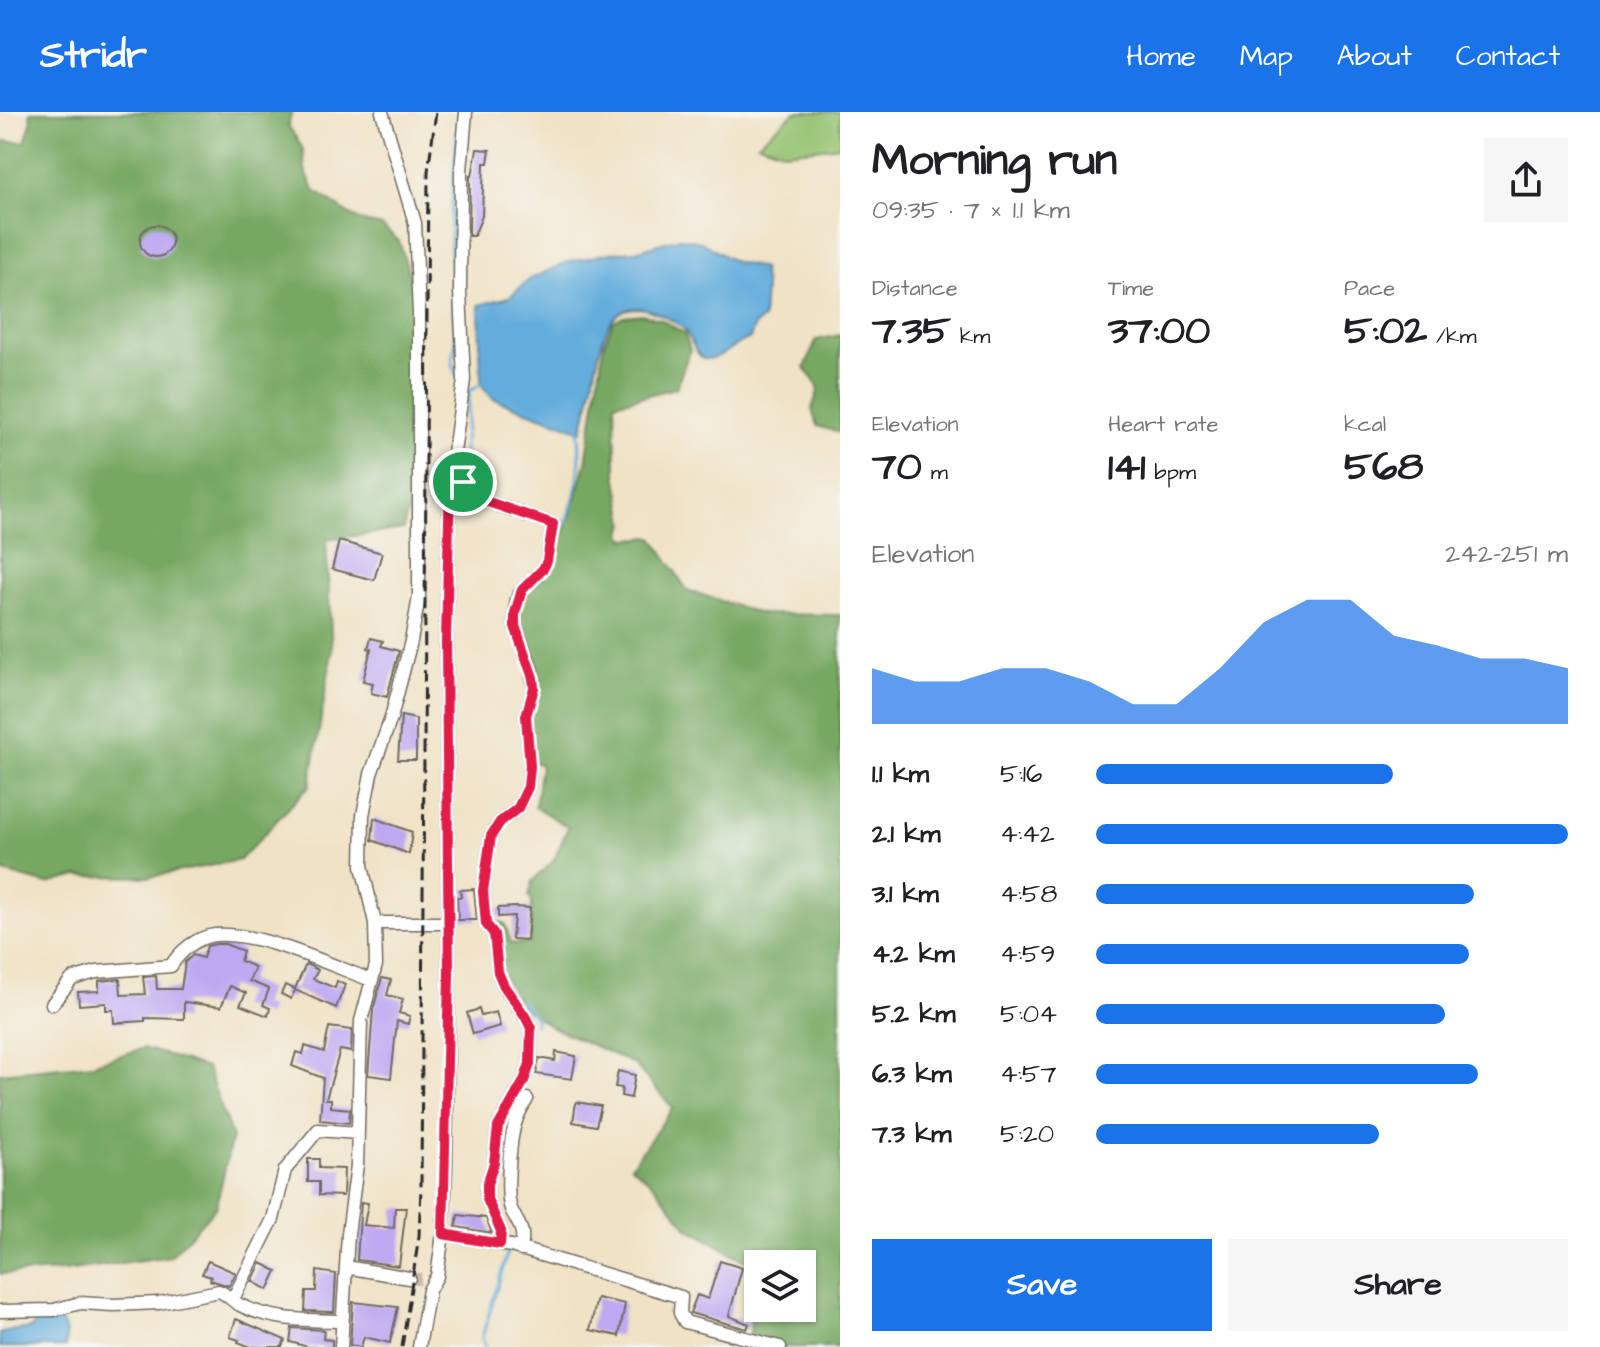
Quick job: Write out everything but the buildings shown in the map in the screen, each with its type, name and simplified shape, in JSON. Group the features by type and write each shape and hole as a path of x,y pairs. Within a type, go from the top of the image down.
{"street":[{"path":"341,1347 357,1165 361,1021 376,965 375,923 362,866 363,815 371,774 395,703 419,597 419,314 414,215 382,112"},
{"path":"419,1347 430,1281 437,1276 443,1234 448,1051 446,641 464,385 460,276 461,171 466,112"},
{"path":"457,481 485,501 553,524 543,569 522,590 515,613 515,626 534,688 526,716 530,766 528,787 518,808 500,822 491,836 483,891 486,924 494,934 498,972 531,1028 530,1064 498,1127 494,1163 487,1184 487,1199 509,1246"},
{"path":"375,923 448,923"},
{"path":"52,1004 72,979 96,972 171,966 180,951 212,935 228,935 264,943 371,980"},
{"path":"509,1246 523,1237 522,1225 511,1209 509,1179 516,1120 527,1099"},
{"path":"233,1299 273,1219 285,1170 318,1130 357,1133"},
{"path":"443,1234 509,1246 681,1297 680,1313 685,1322 780,1347"},
{"path":"346,1267 409,1278"},
{"path":"0,1311 54,1310 80,1303 159,1303 219,1291 239,1304 268,1315 299,1320 341,1321"}],"green space":[{"path":"30,112 292,112 288,125 303,149 305,170 314,190 350,215 382,226 399,241 414,290 409,507 403,529 326,540 332,652 310,785 240,860 149,877 78,876 47,884 0,871 0,141 25,142 31,123"},
{"path":"795,112 840,112 840,146 786,152 758,143"},
{"path":"642,314 662,320 685,334 690,350 676,388 615,403 616,473 625,523 622,534 626,539 653,537 687,590 761,614 840,615 840,1347 750,1347 751,1322 816,1322 816,1250 744,1250 744,1260 688,1228 653,1184 631,1166 673,1108 634,1064 552,1027 522,1007 502,975 495,930 500,922 505,924 511,943 530,943 532,901 529,896 533,881 554,860 568,827 535,807 541,765 530,760 530,715 540,686 538,667 520,614 523,597 550,570 570,518 586,463 604,343 613,322 623,316"},
{"path":"840,335 840,433 817,426 812,409 819,388 805,368 816,340"},
{"path":"144,1048 207,1068 232,1137 216,1207 171,1256 64,1271 0,1274 0,1073 92,1064"}],"water":[{"path":"680,238 701,242 735,262 762,268 765,287 763,319 755,325 750,338 716,357 704,359 679,325 657,313 639,308 625,310 615,317 601,344 582,431 493,399 482,385 479,305 509,297 530,279 565,263 609,253 635,251"},
{"path":"39,1315 49,1323 54,1315 61,1321 66,1333 66,1347 0,1347 0,1334 32,1328"}],"waterway":[{"path":"458,377 453,361 456,336 452,305 451,234 460,112"},
{"path":"468,392 485,382"},
{"path":"461,478 469,396 467,390"},
{"path":"560,533 571,508 577,482 580,455 578,428"},
{"path":"462,488 480,504"},
{"path":"554,551 560,533 555,531"},
{"path":"490,904 498,931"},
{"path":"521,1001 535,1017 535,1024"},
{"path":"492,1195 507,1229 508,1244"},
{"path":"485,1347 482,1337 508,1251"}],"tunnel":[{"path":"409,1278 428,1280"}],"railway":[{"path":"402,1347 419,1236 421,1187 428,171 436,112"}],"route":[{"path":"450,481 463,482 485,501 553,524 547,561 522,590 515,613 515,626 530,665 534,688 526,716 530,766 528,787 518,808 494,829 483,891 486,924 494,934 498,972 531,1028 530,1064 498,1127 494,1163 487,1184 487,1199 501,1231 500,1244 443,1234 449,974 446,641 450,481"}]}
